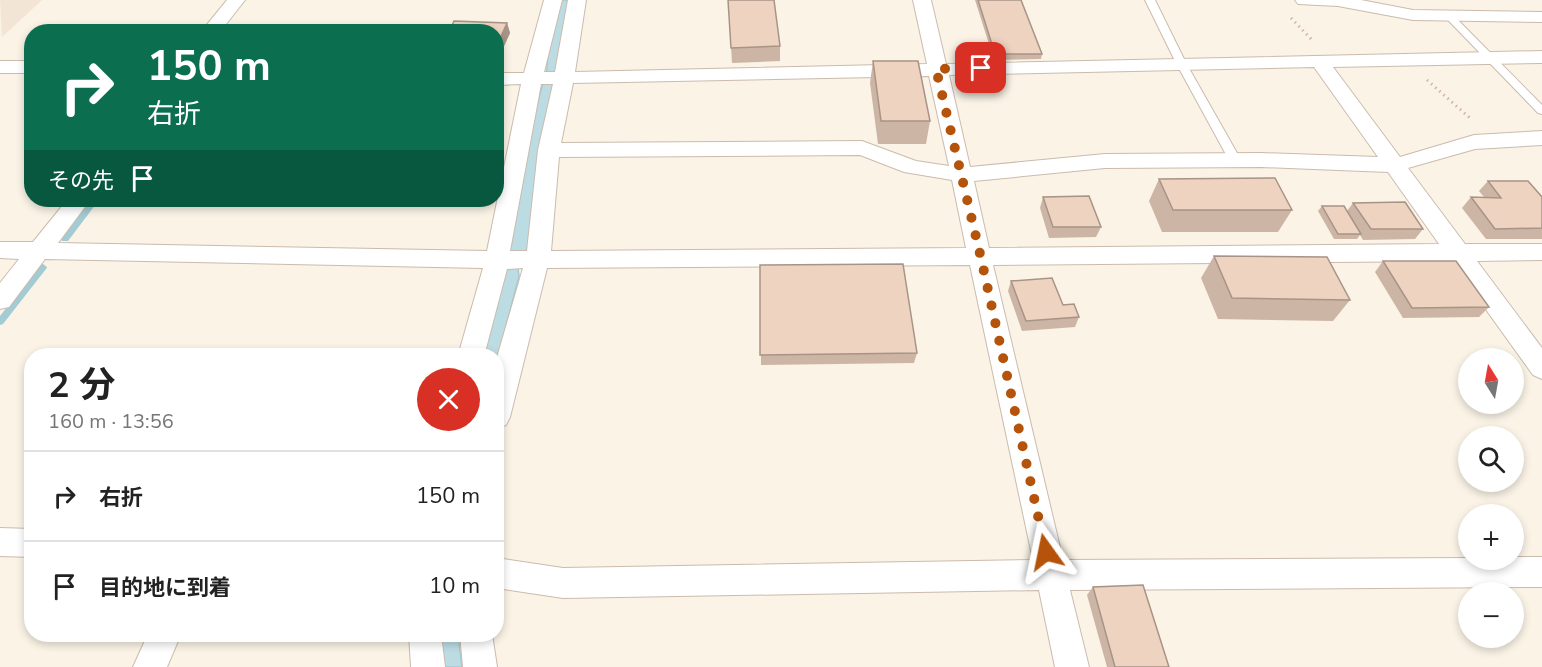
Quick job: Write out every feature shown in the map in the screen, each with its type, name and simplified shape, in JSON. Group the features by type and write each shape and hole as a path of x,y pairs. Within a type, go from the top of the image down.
{"street":[{"path":"216,24 236,0"},
{"path":"473,348 497,260 532,80 553,0"},
{"path":"504,381 538,259 549,150 577,0"},
{"path":"922,0 1072,667"},
{"path":"1304,0 1338,2 1413,15 1542,17"},
{"path":"504,79 1542,57"},
{"path":"1324,60 1395,165 1542,368"},
{"path":"0,67 24,67"},
{"path":"549,150 862,148 912,167 962,175 1106,161 1235,160 1395,165 1474,142 1542,138"},
{"path":"0,300 74,207"},
{"path":"0,250 497,260 1542,252"},
{"path":"0,542 24,543"},
{"path":"504,574 563,582 1050,575 1542,572"},
{"path":"150,667 161,642"},
{"path":"426,642 428,667"},
{"path":"477,642 480,667"}],"lane":[{"path":"1150,0 1181,63 1235,160"},
{"path":"1449,16 1542,111"}],"path":[{"path":"1291,17 1324,60"}],"shaded area":[{"path":"0,0 42,0 2,37"}],"water":[{"path":"559,0 572,0 522,268 518,268 519,276 500,348 484,348 530,130 547,69 548,49"},
{"path":"436,642 459,642 462,667 438,667"}],"building":[{"path":"728,0 774,0 780,46 731,48"},
{"path":"978,0 1021,0 1042,54 995,54"},
{"path":"454,21 507,23 504,30 504,24 453,24"},
{"path":"873,61 918,61 930,121 881,121"},
{"path":"1275,178 1292,210 1173,210 1159,179"},
{"path":"1488,181 1528,181 1542,197 1542,228 1495,229 1471,197 1501,198"},
{"path":"1089,196 1101,227 1053,227 1043,197"},
{"path":"1405,202 1423,229 1371,229 1353,203"},
{"path":"1322,206 1344,206 1361,234 1338,234"},
{"path":"1214,256 1327,257 1350,300 1232,298"},
{"path":"1383,261 1456,261 1489,307 1412,308"},
{"path":"903,264 917,353 760,355 760,265"},
{"path":"1052,278 1063,305 1074,304 1079,317 1026,321 1011,281"},
{"path":"1143,585 1169,667 1115,667 1093,587"}],"waterway":[{"path":"65,239 90,207"},
{"path":"0,322 43,267"}],"route":[{"path":"981,68 936,69 981,258 1046,552"}]}
